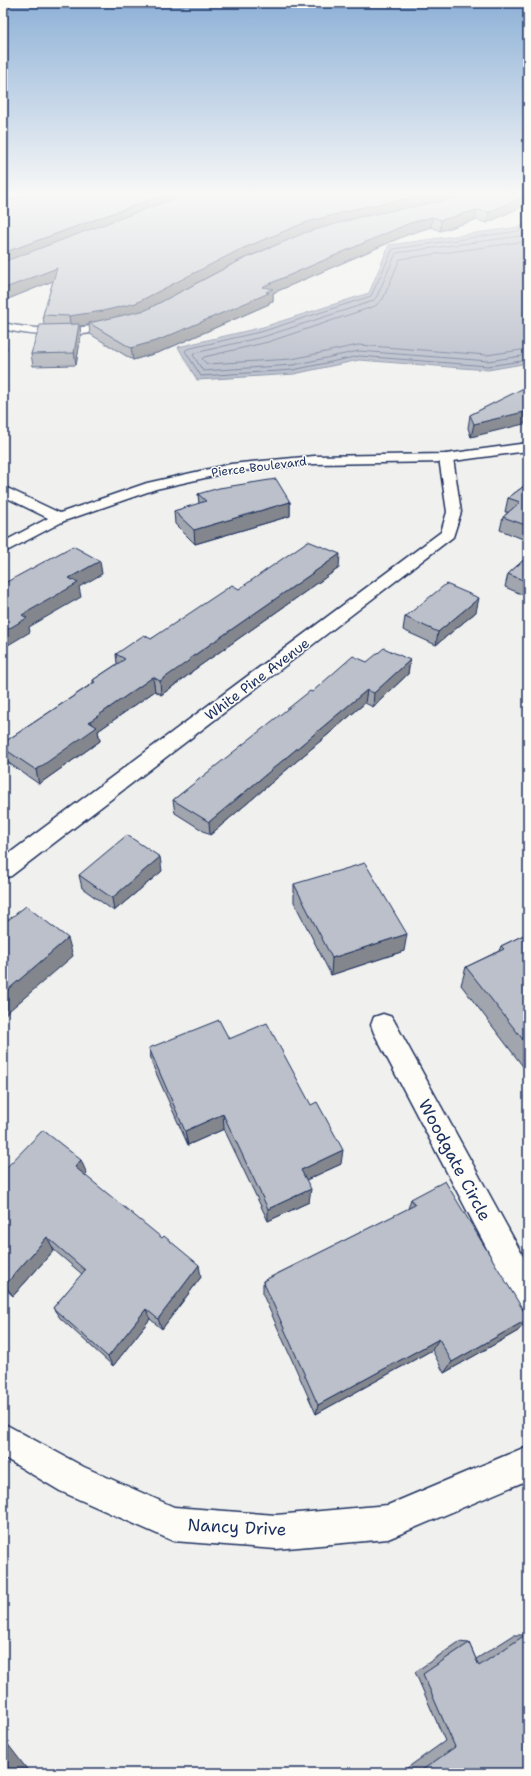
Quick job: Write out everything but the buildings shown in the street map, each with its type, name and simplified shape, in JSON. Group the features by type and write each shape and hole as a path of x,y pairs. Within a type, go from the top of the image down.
{"street":[{"path":"3,326 36,332 73,333 130,322"},
{"name":"Pierce Boulevard","path":"3,548 60,518 152,486 231,468 314,460 446,458 528,447"},
{"name":"White Pine Avenue","path":"3,870 448,534 454,512 446,458"},
{"path":"3,490 60,518"},
{"name":"Woodgate Circle","path":"383,1025 528,1295"},
{"name":"Nancy Drive","path":"3,1439 72,1479 173,1524 276,1532 388,1522 528,1463"}],"water":[{"path":"377,275 528,275 528,363 488,370 359,360 294,374 197,380 178,347 263,327 369,293"}]}
